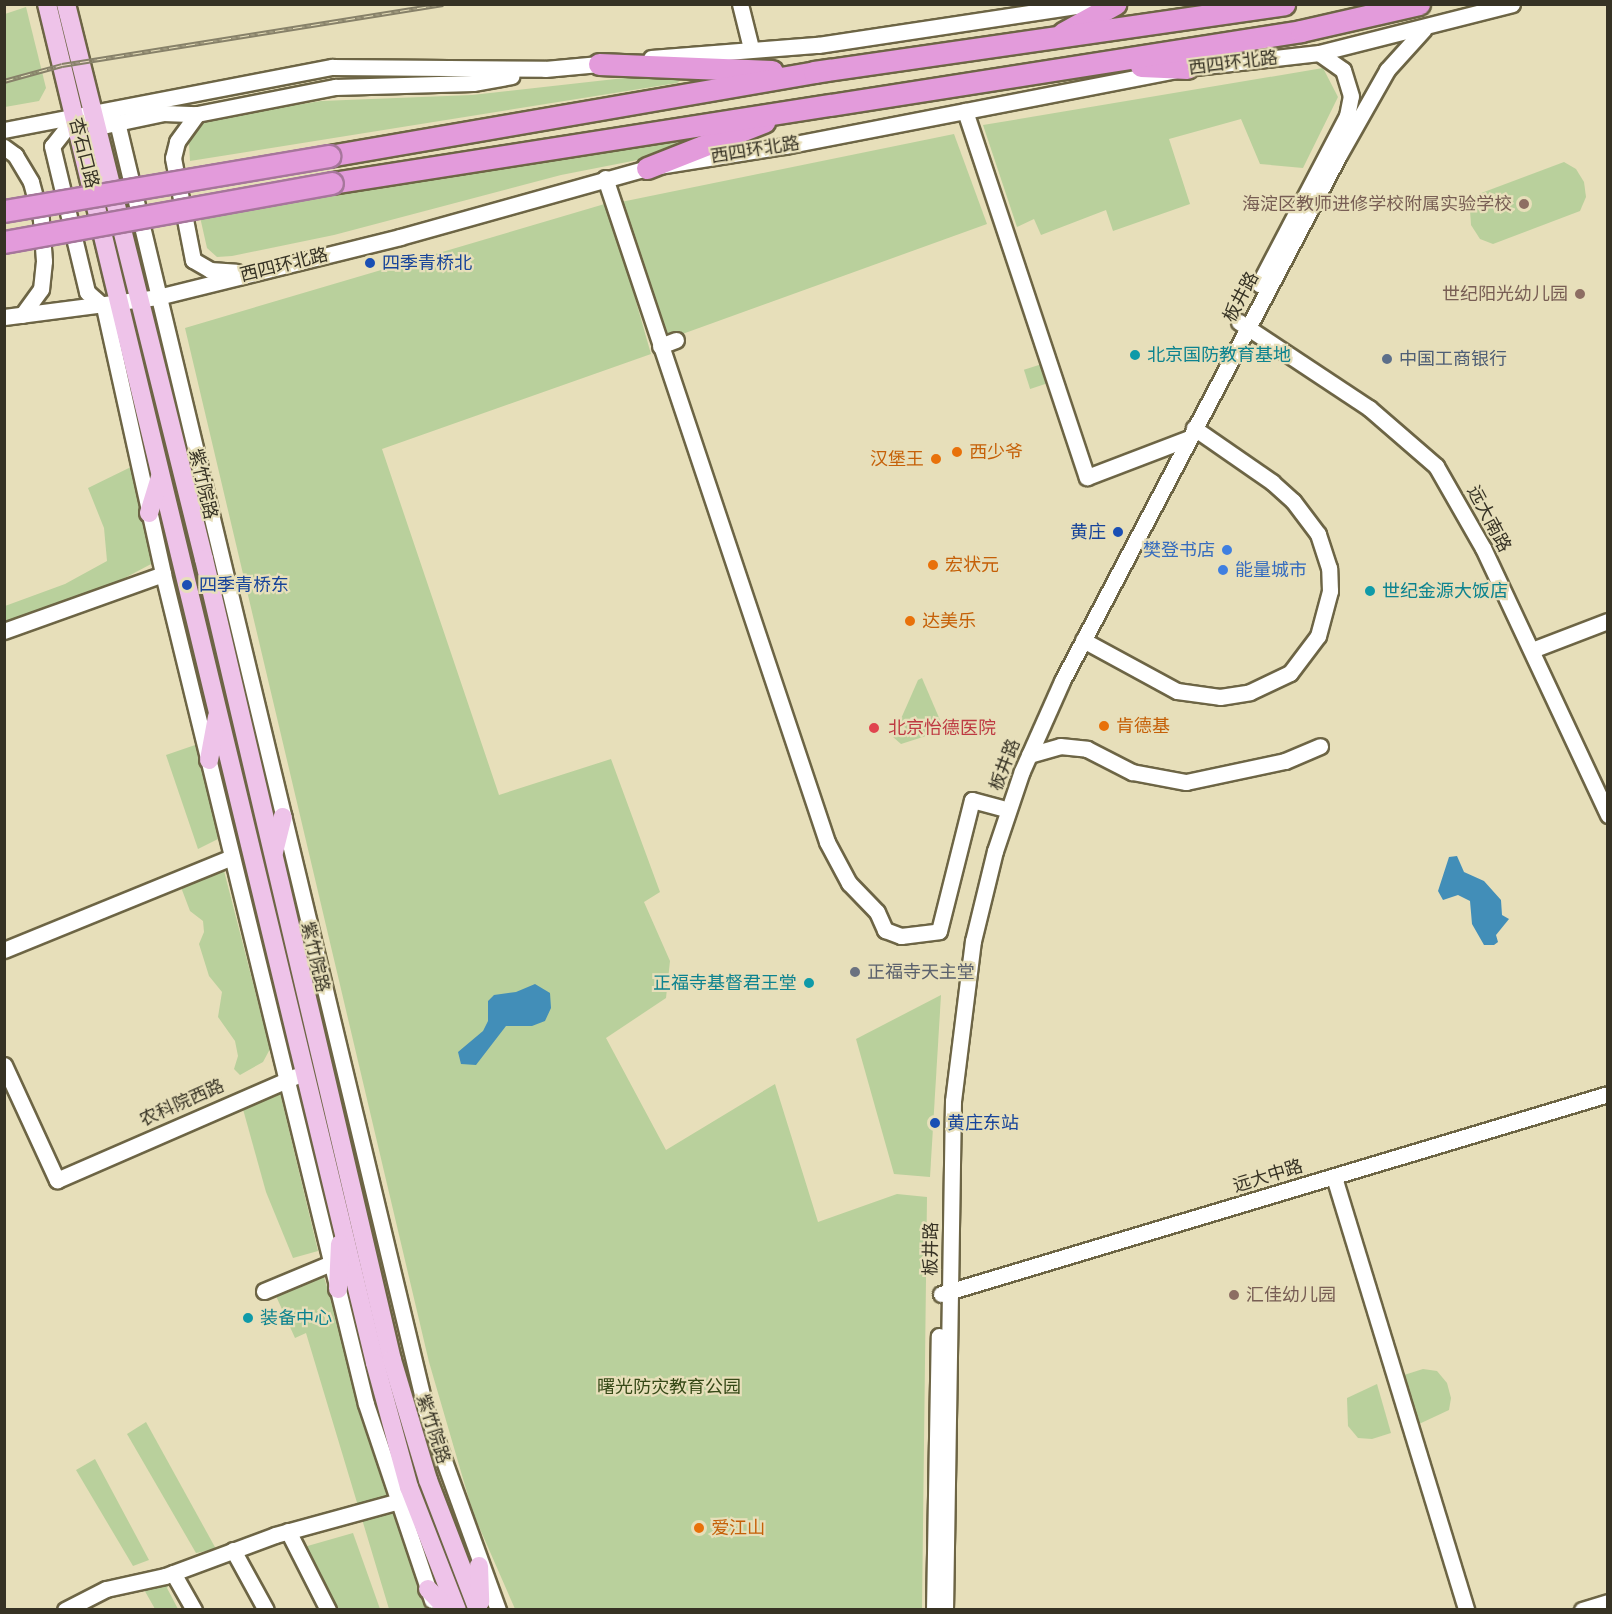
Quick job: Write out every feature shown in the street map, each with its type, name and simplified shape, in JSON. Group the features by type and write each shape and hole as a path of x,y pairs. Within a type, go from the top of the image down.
{"highway":[{"path":"1050,40 1115,4"},
{"path":"4,211 814,72 1050,40 1284,4"},
{"name":"西四环北路","path":"4,242 333,183 805,106 1301,32 1419,4"},
{"path":"599,64 814,72"},
{"path":"1089,65 1187,68"},
{"path":"647,168 805,106"}],"main road":[{"name":"杏石口路","path":"47,4 87,119 139,301"},
{"name":"杏石口路","path":"66,4 87,119 112,304"},
{"name":"紫竹院路","path":"139,301 392,1360 428,1480 479,1610"},
{"name":"紫竹院路","path":"112,304 161,476 218,712 323,1068 341,1221 409,1487 457,1610"},
{"path":"149,513 161,476"},
{"path":"209,760 218,712"},
{"path":"273,856 283,817"},
{"path":"338,1288 341,1221"},
{"path":"479,1566 479,1610"},
{"path":"428,1589 448,1610"}],"street":[{"path":"740,4 751,48"},
{"path":"163,113 197,114 335,87 473,83 545,69 751,48 818,45 1089,4"},
{"name":"西四环北路","path":"4,317 158,297 400,237 647,168 785,146 1187,68 1319,53 1424,29 1512,4"},
{"name":"板井路","path":"945,1610 945,1293 953,1101 961,1016 973,941 995,851 1029,755 1083,640 1243,325 1387,70 1424,29"},
{"path":"934,1610 945,1293 944,1125 952,1015 966,940 1001,808 1053,677 1187,435 1347,116 1351,96 1343,70 1319,53"},
{"path":"4,130 87,119 332,67 545,69"},
{"path":"213,91 163,113 117,122 87,119 52,146 87,292 112,304 149,513 163,574 366,1404 396,1502 436,1610"},
{"path":"965,111 1087,477 1187,435"},
{"path":"197,114 177,142 173,158 193,260 210,270 247,274"},
{"name":"紫竹院路","path":"117,122 283,817 323,1068 426,1411 479,1566 498,1610"},
{"path":"4,147 15,155 31,182 40,220 44,261 41,289 22,315"},
{"path":"605,178 827,842 849,883 877,912 885,930 901,936 939,931 972,800 1001,808"},
{"name":"远大南路","path":"1243,325 1369,408 1436,466 1460,503 1532,650 1608,814"},
{"path":"660,346 676,340"},
{"path":"1083,640 1177,691 1220,697 1250,692 1290,673 1318,636 1330,591 1329,568 1318,534 1297,506 1272,482 1187,435"},
{"path":"4,631 163,574"},
{"path":"1532,650 1608,621"},
{"path":"1029,755 1060,746 1087,749 1132,772 1186,782 1284,761 1320,746"},
{"path":"4,950 232,857"},
{"name":"农科院西路","path":"4,1065 57,1180 287,1078 323,1068"},
{"name":"远大中路","path":"945,1293 1608,1094"},
{"path":"1334,1177 1466,1610"},
{"path":"264,1291 332,1263"},
{"path":"66,1610 106,1589 173,1573 288,1531 396,1502"},
{"path":"288,1531 328,1610"},
{"path":"233,1550 266,1610"},
{"path":"173,1573 194,1610"},
{"path":"1582,1610 1608,1602"}],"green space":[{"path":"26,7 46,88 39,101 5,107 5,14"},
{"path":"1323,68 1338,97 1303,168 1260,164 1241,119 1169,139 1190,204 1113,231 1106,210 1041,235 1034,219 1017,227 983,125"},
{"path":"678,72 684,78 677,83 190,161 189,143 196,122 213,118 321,101 472,95"},
{"path":"954,134 987,224 663,341 621,202"},
{"path":"685,138 684,148 658,156 561,175 334,235 232,256 217,257 207,248 200,217"},
{"path":"1564,162 1576,169 1584,182 1586,197 1580,211 1493,244 1480,239 1471,225 1470,210 1476,195"},
{"name":"曙光防灾教育公园","path":"608,203 651,354 382,449 499,795 611,759 660,892 644,902 670,961 666,998 606,1038 666,1150 775,1084 818,1222 897,1194 927,1197 922,1609 515,1609 473,1513 429,1362 185,328"},
{"path":"1042,364 1048,383 1030,389 1024,370"},
{"path":"135,465 138,478 133,481 153,563 89,597 5,625 5,606 65,584 107,561 104,528 88,488"},
{"path":"922,678 940,720 926,736 901,744 893,737 918,680"},
{"path":"198,744 218,839 198,849 166,755"},
{"path":"222,863 270,1049 263,1062 240,1075 234,1069 238,1056 235,1041 218,1017 222,992 209,976 199,944 204,932 203,921 190,911 179,882"},
{"path":"941,995 930,1177 894,1174 856,1039"},
{"path":"278,1084 318,1251 293,1258 266,1192 241,1102"},
{"path":"322,1271 396,1502 434,1609 389,1609 306,1333 295,1338 276,1296"},
{"path":"1423,1369 1437,1371 1447,1383 1451,1398 1449,1410 1419,1424 1404,1375"},
{"path":"1377,1384 1391,1433 1372,1439 1358,1438 1348,1426 1347,1398"},
{"path":"146,1422 216,1549 196,1553 127,1434"},
{"path":"95,1459 149,1560 133,1566 76,1470"},
{"path":"353,1533 380,1609 334,1609 304,1547"},
{"path":"163,1577 169,1584 167,1588 178,1609 155,1609 142,1586"}],"water":[{"path":"1457,856 1464,872 1484,881 1501,900 1502,915 1509,919 1496,935 1498,942 1494,945 1484,945 1472,924 1470,901 1458,895 1443,900 1438,891 1449,857"},
{"path":"535,984 550,993 551,1008 545,1021 532,1026 506,1026 476,1065 461,1064 458,1052 483,1031 488,1021 488,1001 494,995 516,992"}],"railway":[{"path":"4,81 62,65 443,4"}],"place":[{"name":"海淀区教师进修学校附属实验学校","path":"1524,204"},
{"name":"四季青桥北","path":"370,263"},
{"name":"世纪阳光幼儿园","path":"1580,294"},
{"name":"北京国防教育基地","path":"1135,355"},
{"name":"中国工商银行","path":"1387,359"},
{"name":"西少爷","path":"957,452"},
{"name":"汉堡王","path":"936,459"},
{"name":"黄庄","path":"1118,532"},
{"name":"樊登书店","path":"1227,550"},
{"name":"宏状元","path":"933,565"},
{"name":"能量城市","path":"1223,570"},
{"name":"四季青桥东","path":"187,585"},
{"name":"世纪金源大饭店","path":"1370,591"},
{"name":"达美乐","path":"910,621"},
{"name":"肯德基","path":"1104,726"},
{"name":"北京怡德医院","path":"874,728"},
{"name":"正福寺天主堂","path":"855,972"},
{"name":"正福寺基督君王堂","path":"809,983"},
{"name":"黄庄东站","path":"935,1123"},
{"name":"汇佳幼儿园","path":"1234,1295"},
{"name":"装备中心","path":"248,1318"},
{"name":"爱江山","path":"699,1528"}]}
